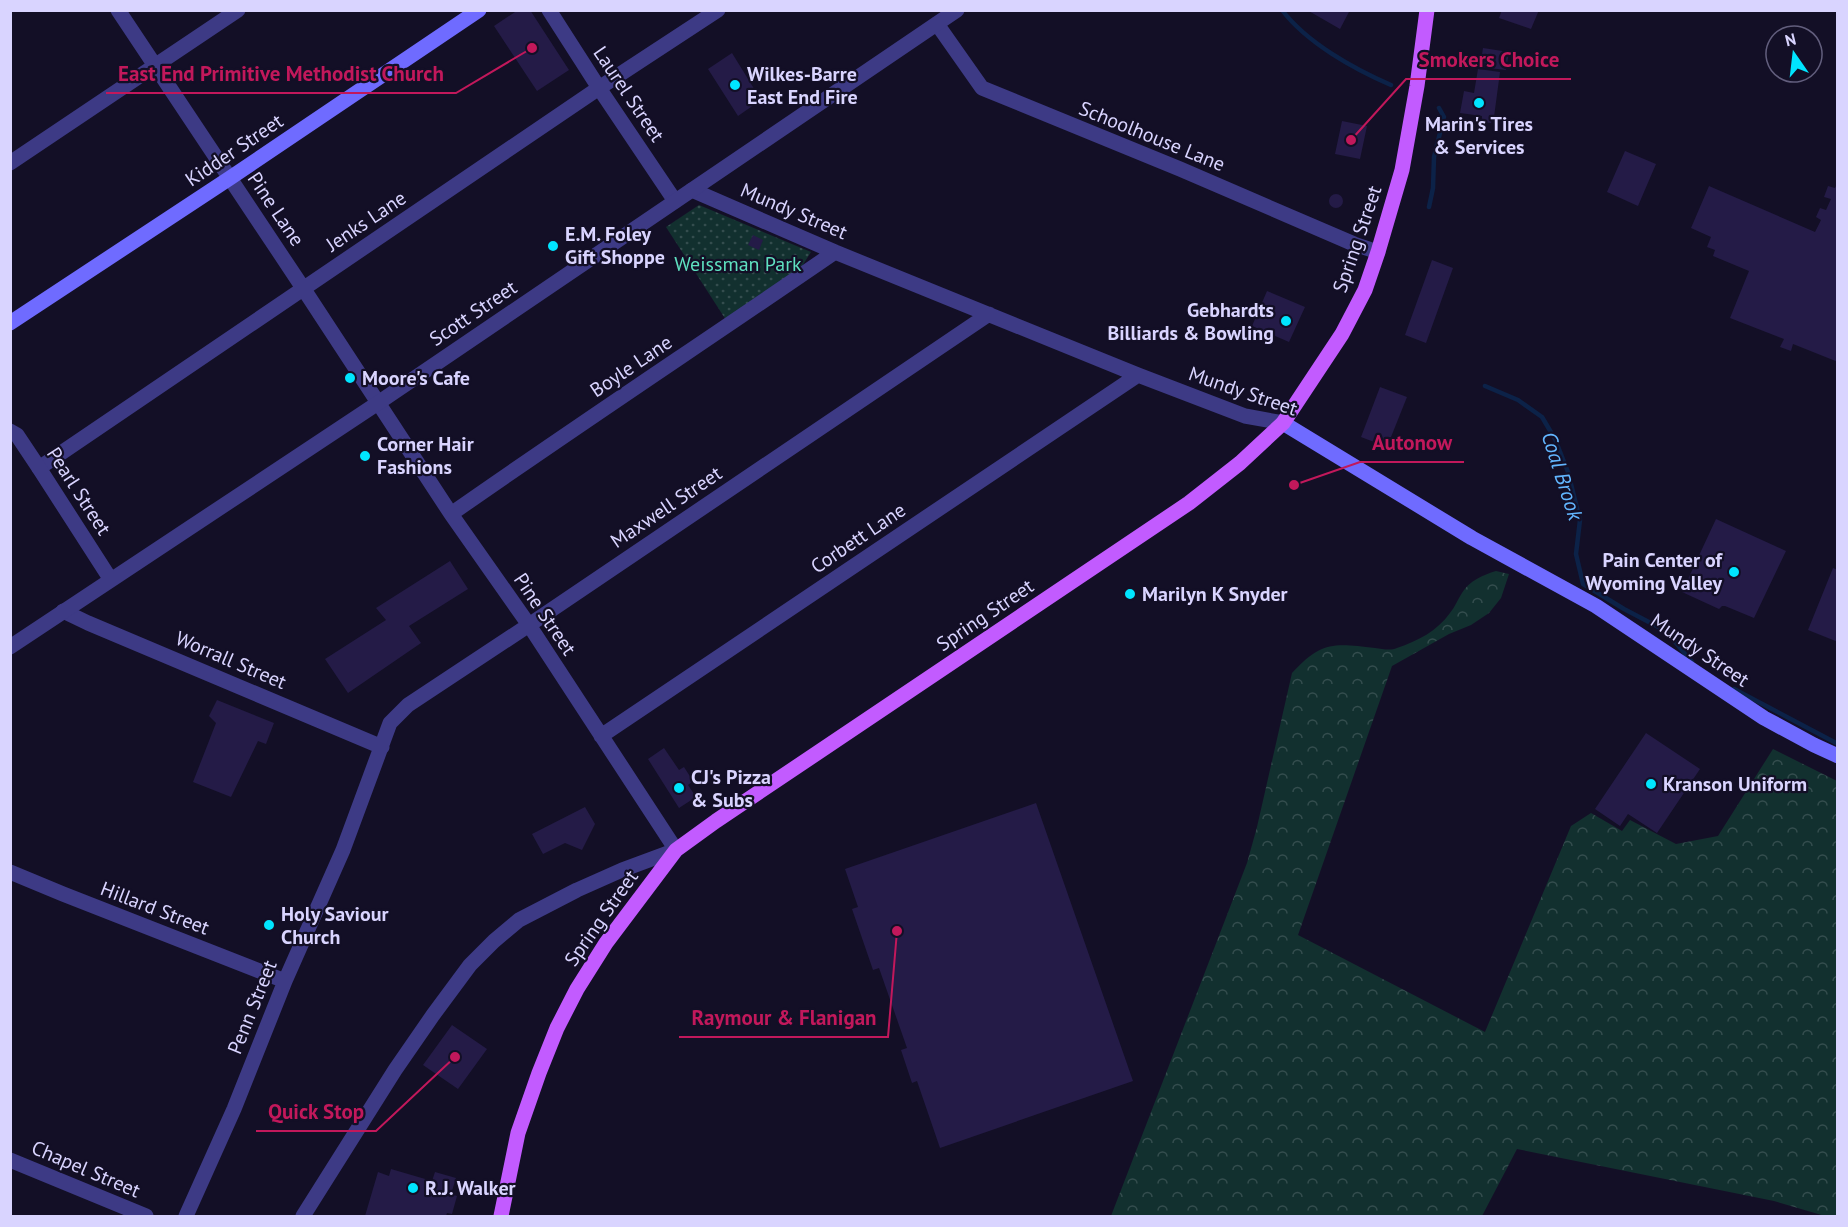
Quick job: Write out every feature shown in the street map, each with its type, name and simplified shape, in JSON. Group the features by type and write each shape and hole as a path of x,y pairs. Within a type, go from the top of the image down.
{"main road":[{"name":"Kidder Street","path":"10,323 479,10"},
{"name":"Spring Street","path":"501,1216 518,1133 557,1028 577,989 606,943 676,850 1189,503 1240,463 1283,423 1341,334 1365,290 1402,170 1417,86 1427,10"},
{"name":"Mundy Street","path":"1283,423 1472,538 1596,606 1764,718 1838,756"}],"street":[{"name":"Pine Lane","path":"118,10 378,403"},
{"path":"10,163 238,10"},
{"name":"Laurel Street","path":"549,10 675,201"},
{"name":"Jenks Lane","path":"39,468 599,88 718,10"},
{"name":"Scott Street","path":"10,647 378,403 957,10"},
{"name":"Schoolhouse Lane","path":"938,24 982,88 1378,252"},
{"name":"Mundy Street","path":"692,190 836,252 1138,375 1245,416 1283,423"},
{"name":"Boyle Lane","path":"451,514 836,252"},
{"name":"Maxwell Street","path":"382,747 390,723 408,705 989,314"},
{"name":"Corbett Lane","path":"601,736 1138,375"},
{"name":"Pine Street","path":"378,403 451,514 529,625 676,850"},
{"name":"Pearl Street","path":"12,431 39,468 111,580"},
{"name":"Worrall Street","path":"63,611 382,747"},
{"name":"Penn Street","path":"186,1216 343,850 382,747"},
{"path":"303,1216 395,1070 433,1015 470,965 494,941 519,920 577,890 676,850"},
{"name":"Hillard Street","path":"10,872 285,981"},
{"path":"10,1176 15,1162"},
{"name":"Chapel Street","path":"15,1162 146,1216"}],"green space":[{"name":"Weissman Park","path":"699,205 811,252 797,274 726,320 666,227"},
{"path":"1496,571 1509,574 1501,598 1489,613 1471,625 1449,634 1392,666 1298,935 1485,1032 1571,826 1591,813 1622,831 1630,820 1676,844 1718,836 1773,749 1837,781 1837,1216 1825,1216 1774,1201 1517,1149 1482,1216 1111,1216 1247,863 1292,673 1311,655 1329,647 1349,645 1392,649 1420,639 1445,619 1468,585"}],"building":[{"path":"518,10 530,10 569,70 537,91 494,26"},
{"path":"1307,10 1350,10 1340,29"},
{"path":"1502,10 1539,10 1531,29 1499,18"},
{"path":"1483,48 1509,52 1506,70 1480,67"},
{"name":"Wilkes-Barre East End Fire","path":"732,53 761,100 738,116 708,69"},
{"name":"Marin's Tires & Services","path":"1478,69 1500,72 1494,117 1491,123 1482,122 1482,116 1460,113 1464,91 1474,93"},
{"path":"1342,121 1367,126 1360,159 1335,154"},
{"path":"1625,151 1656,164 1638,206 1607,192"},
{"path":"1838,182 1838,362 1793,344 1791,351 1780,347 1784,339 1730,318 1749,271 1713,256 1715,250 1707,247 1711,237 1691,228 1709,186 1815,232 1821,220 1816,217 1820,208 1826,210 1831,199 1824,197 1828,186 1835,188"},
{"path":"1333,194 1339,194 1343,201 1339,208 1333,208 1329,204 1329,198"},
{"path":"753,235 763,240 759,250 748,245"},
{"path":"1432,260 1453,268 1426,343 1405,335"},
{"path":"1267,291 1305,307 1289,342 1252,326"},
{"path":"1380,387 1407,397 1387,447 1361,437"},
{"name":"Pain Center of Wyoming Valley","path":"1716,519 1786,551 1754,618 1725,606 1719,609 1682,592"},
{"path":"450,561 468,589 409,626 421,643 348,693 325,659 386,620 376,608"},
{"path":"1833,568 1838,570 1838,642 1808,630"},
{"path":"217,700 274,723 266,744 258,741 231,797 193,782 216,723 209,716"},
{"path":"1646,733 1700,769 1657,833 1628,814 1620,826 1595,809"},
{"path":"664,748 679,770 684,767 693,781 688,785 696,797 679,808 648,759"},
{"path":"1036,803 1133,1081 940,1148 917,1081 912,1083 901,1050 907,1048 879,968 873,970 852,909 858,907 845,869"},
{"path":"585,807 595,824 582,850 565,843 543,854 532,834"},
{"path":"452,1025 487,1049 458,1089 423,1065"},
{"name":"R.J. Walker","path":"391,1169 432,1181 435,1172 456,1178 451,1194 457,1196 452,1214 447,1213 446,1216 365,1216 378,1172 389,1176"}],"waterway":[{"name":"Coal Brook","path":"1282,10 1304,33 1332,54 1391,85"},
{"name":"Coal Brook","path":"1429,207 1433,188 1434,157 1444,117 1439,108"},
{"name":"Coal Brook","path":"1485,386 1518,400 1542,417 1555,439 1568,472 1580,520 1576,554 1583,584 1666,631 1692,662"},
{"name":"Coal Brook","path":"1734,689 1838,744"}],"place":[{"name":"East End Primitive Methodist Church","path":"532,48"},
{"name":"Wilkes-Barre East End Fire","path":"735,85"},
{"name":"Marin's Tires & Services","path":"1479,103"},
{"name":"Smokers Choice","path":"1351,140"},
{"name":"E.M. Foley Gift Shoppe","path":"553,246"},
{"name":"Gebhardts Billiards & Bowling","path":"1286,321"},
{"name":"Moore's Cafe","path":"350,378"},
{"name":"Corner Hair Fashions","path":"365,456"},
{"name":"Autonow","path":"1294,485"},
{"name":"Pain Center of Wyoming Valley","path":"1734,572"},
{"name":"Marilyn K Snyder","path":"1130,594"},
{"name":"Kranson Uniform","path":"1651,784"},
{"name":"CJ's Pizza & Subs","path":"679,788"},
{"name":"Holy Saviour Church","path":"269,925"},
{"name":"Raymour & Flanigan","path":"897,931"},
{"name":"Quick Stop","path":"455,1057"},
{"name":"R.J. Walker","path":"413,1188"}]}
